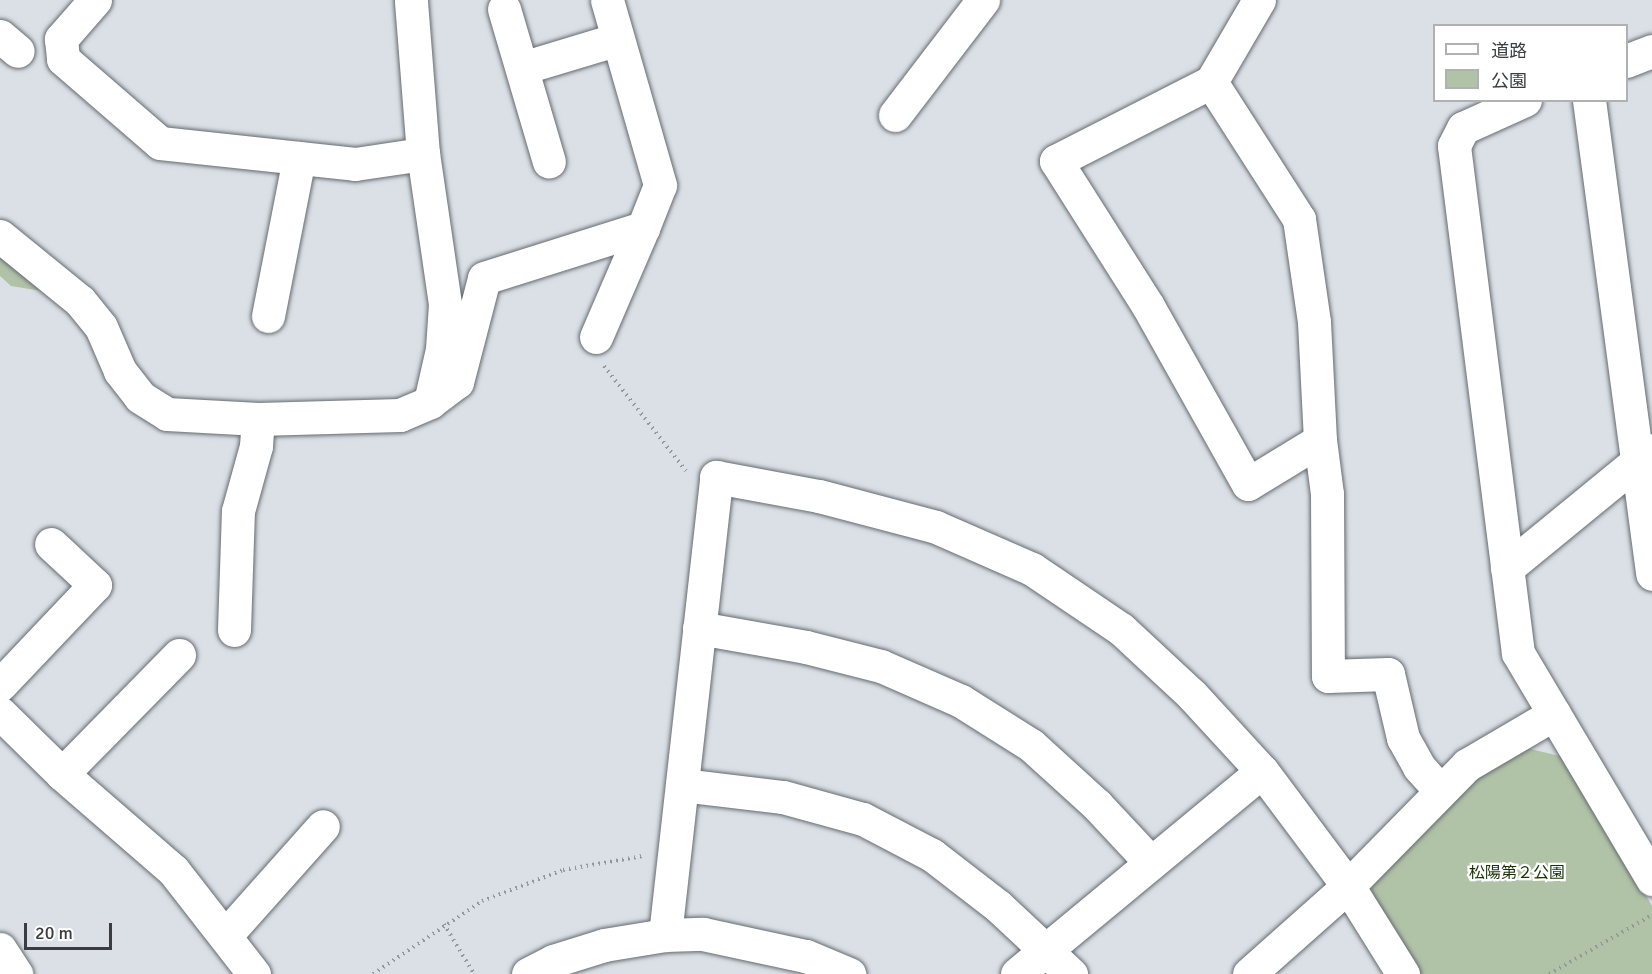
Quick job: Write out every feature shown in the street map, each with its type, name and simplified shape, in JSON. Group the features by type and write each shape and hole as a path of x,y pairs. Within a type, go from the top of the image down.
{"street":[{"path":"95,0 61,39 63,59 160,143 355,165 423,154"},
{"path":"411,0 423,154 445,304 442,349 430,402"},
{"path":"596,337 660,185 607,0"},
{"path":"895,115 982,0"},
{"path":"1259,0 1210,82 1056,160 1148,306 1248,484 1320,440"},
{"path":"504,9 549,162"},
{"path":"522,68 618,39"},
{"path":"1628,60 1652,51"},
{"path":"1210,82 1299,219 1314,322 1320,440 1327,494 1328,676 1388,674 1403,738 1419,767 1440,790"},
{"path":"1521,102 1463,128 1454,146 1518,653 1652,879"},
{"path":"1589,102 1644,456 1652,574"},
{"path":"268,315 298,159"},
{"path":"0,236 80,301 101,327 120,371 140,398 167,414 258,419 400,415 430,402 457,382 484,278 643,228"},
{"path":"234,630 238,511 256,446 258,419"},
{"path":"1507,568 1644,456"},
{"path":"665,935 716,477 819,496 936,526 1032,569 1121,629 1192,695 1262,771 1348,886 1403,974"},
{"path":"0,685 95,585 51,544"},
{"path":"699,628 806,647 881,666 961,701 1031,745 1097,805 1151,863"},
{"path":"62,774 179,656"},
{"path":"0,713 62,774 173,870 254,974"},
{"path":"1248,974 1348,886 1467,765 1554,714"},
{"path":"1017,974 1262,771"},
{"path":"681,785 783,797 863,819 932,855 998,906 1071,974"},
{"path":"225,936 323,826"},
{"path":"528,974 553,961 604,945 665,935 703,934 755,942 806,956 849,974"},
{"path":"0,950 16,974"}],"path":[{"path":"626,395 679,461"},
{"path":"373,974 444,924 482,901 563,870 608,861 674,856"},
{"path":"1549,974 1651,917"},
{"path":"444,924 474,974"}],"green space":[{"path":"0,251 54,293 11,286 0,276"},
{"name":"松陽第２公園","path":"1518,746 1568,758 1652,906 1652,974 1418,974 1371,896 1374,870 1469,778"}]}
